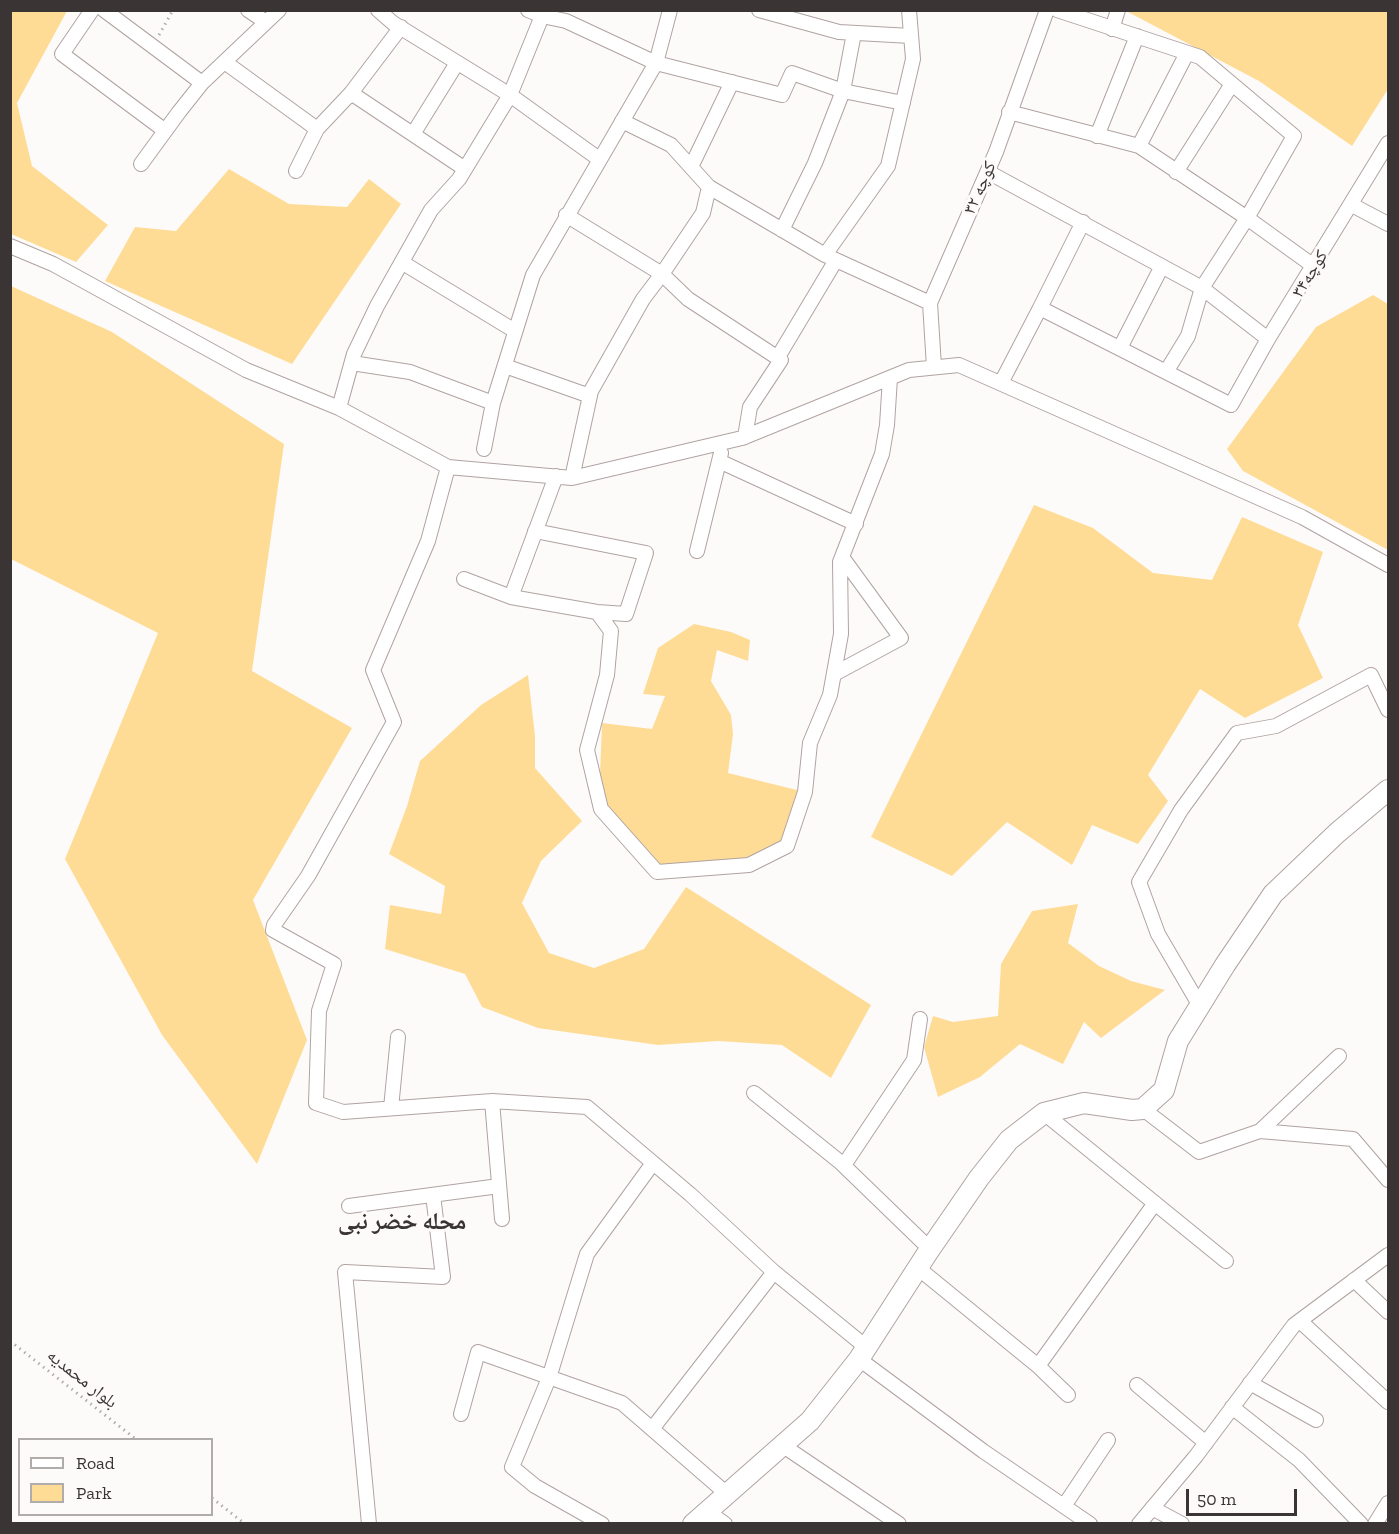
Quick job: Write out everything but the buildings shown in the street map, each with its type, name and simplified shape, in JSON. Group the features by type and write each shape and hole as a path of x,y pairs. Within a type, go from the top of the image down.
{"street":[{"path":"92,10 62,54 164,130"},
{"path":"104,10 202,83"},
{"path":"248,10 266,22"},
{"path":"141,164 164,130 202,83 226,63 279,10"},
{"path":"378,10 401,27 510,95 599,159"},
{"path":"528,10 566,21 656,63 782,95 792,73 843,91 903,103"},
{"path":"484,449 493,403 533,275 656,63 670,10"},
{"path":"759,10 839,32 911,36"},
{"path":"777,357 830,257 888,166 913,59 909,10"},
{"name":"کوچه ۳۲","path":"934,367 930,303 988,172 1047,10"},
{"path":"1040,308 1166,372 1188,336 1202,288 1247,218 1294,136 1200,57 1057,10"},
{"path":"1112,28 1118,10"},
{"path":"339,408 352,363 377,306 431,210 459,179 510,95 541,13"},
{"path":"348,97 401,27"},
{"path":"782,230 815,163 843,91 854,33"},
{"path":"1097,136 1137,36"},
{"path":"1139,146 1187,53"},
{"path":"226,63 317,129"},
{"path":"413,134 458,63"},
{"path":"691,167 732,82"},
{"path":"1176,172 1232,84"},
{"path":"296,171 317,129 351,93 465,169"},
{"path":"1010,112 1139,146 1247,218 1315,267"},
{"path":"622,121 671,145 709,188 830,257 930,303"},
{"name":"کوچه۳۴","path":"1166,372 1231,405 1268,339 1315,267 1389,143"},
{"path":"988,172 1202,288 1268,339"},
{"path":"572,478 591,391 643,299 703,213 709,188"},
{"path":"1352,205 1389,224"},
{"path":"566,215 662,274 688,299 781,360 750,407 745,437"},
{"path":"1001,383 1083,222"},
{"path":"10,246 53,264 246,370 339,408 448,467 572,478 745,437 909,370 959,365 1302,517 1389,565"},
{"path":"403,263 515,331"},
{"path":"1120,348 1162,266"},
{"path":"352,363 410,372 493,403"},
{"path":"505,366 590,396"},
{"path":"597,612 611,631 607,675 587,750 601,809 657,872 749,865 787,846 805,792 810,743 830,696 842,634 840,562 882,454 887,425 890,378"},
{"path":"697,551 724,442"},
{"path":"719,461 856,524"},
{"path":"448,467 428,541 373,670 394,722 308,876 274,925 273,930 334,964 320,1011 316,1104 343,1112 492,1101 587,1107 653,1163 863,1353 983,1451 1090,1524"},
{"path":"511,597 556,476"},
{"path":"464,579 511,597 597,612 626,614 646,553 535,531"},
{"path":"834,674 901,638 842,557"},
{"path":"1200,1006 1158,934 1139,882 1181,810 1237,733 1276,726 1371,675 1389,710"},
{"path":"700,1517 810,1421 863,1353 930,1249 979,1178 1009,1140 1044,1113 1084,1103 1132,1110 1143,1109 1164,1090 1178,1041 1273,894 1337,833 1389,790"},
{"path":"844,1165 914,1060 920,1019"},
{"path":"391,1108 398,1037"},
{"path":"1260,1131 1339,1056"},
{"path":"754,1093 844,1165 930,1249"},
{"path":"492,1101 501,1219"},
{"path":"1143,1109 1199,1152 1260,1131 1353,1139 1389,1180"},
{"path":"1044,1113 1226,1261"},
{"path":"602,1524 535,1486 512,1467 549,1378 586,1254 653,1163"},
{"path":"349,1206 499,1186"},
{"path":"369,1524 345,1272 443,1277 433,1195"},
{"path":"1038,1366 1155,1203"},
{"path":"1139,1524 1206,1443 1294,1325 1389,1255"},
{"path":"918,1268 1038,1366 1068,1395"},
{"path":"652,1429 774,1272"},
{"path":"1354,1280 1389,1312"},
{"path":"1300,1321 1389,1402"},
{"path":"461,1414 478,1352 622,1403 727,1494"},
{"path":"1250,1383 1316,1420"},
{"path":"1137,1385 1206,1443"},
{"path":"1232,1407 1299,1460 1361,1524"},
{"path":"1064,1506 1108,1440"},
{"path":"782,1445 899,1524"},
{"path":"1375,1524 1389,1503"},
{"path":"1152,1508 1182,1524"},
{"path":"700,1517 725,1524"}],"path":[{"path":"152,46 173,10"},
{"name":"بلوار محمدیه","path":"10,1341 134,1438"},
{"path":"213,1499 244,1524"}],"green space":[{"path":"11,10 67,11 17,103 32,166 108,225 76,262 11,234"},
{"path":"1126,11 1388,11 1388,89 1352,146 1259,81"},
{"path":"229,169 289,204 347,207 369,179 401,204 292,364 105,281 135,227 176,231"},
{"path":"11,286 112,332 284,444 252,671 352,728 253,900 307,1040 257,1164 162,1035 65,859 158,633 11,559"},
{"path":"1373,295 1388,304 1388,550 1243,471 1227,449 1316,327"},
{"path":"1034,505 1093,528 1153,573 1212,580 1242,517 1323,552 1298,625 1323,678 1245,718 1200,689 1148,775 1168,801 1138,844 1092,825 1072,865 1007,822 952,876 871,837"},
{"path":"694,624 731,632 750,640 748,661 717,650 711,681 731,715 733,734 728,773 805,792 787,846 749,865 657,872 599,800 602,723 652,729 665,696 643,694 658,648"},
{"path":"528,675 535,736 535,768 582,821 541,861 522,903 549,953 594,968 644,949 686,887 871,1005 831,1078 782,1045 718,1041 658,1045 538,1028 482,1007 465,974 385,949 390,905 441,914 445,886 389,854 407,806 420,761 481,705"},
{"path":"1078,904 1068,943 1099,966 1131,981 1165,990 1101,1038 1084,1022 1063,1064 1020,1044 980,1077 938,1097 924,1047 933,1016 953,1022 998,1016 1001,964 1032,911"}],"district":[{"name":"محله خضر نبی","path":"402,1222"}]}
